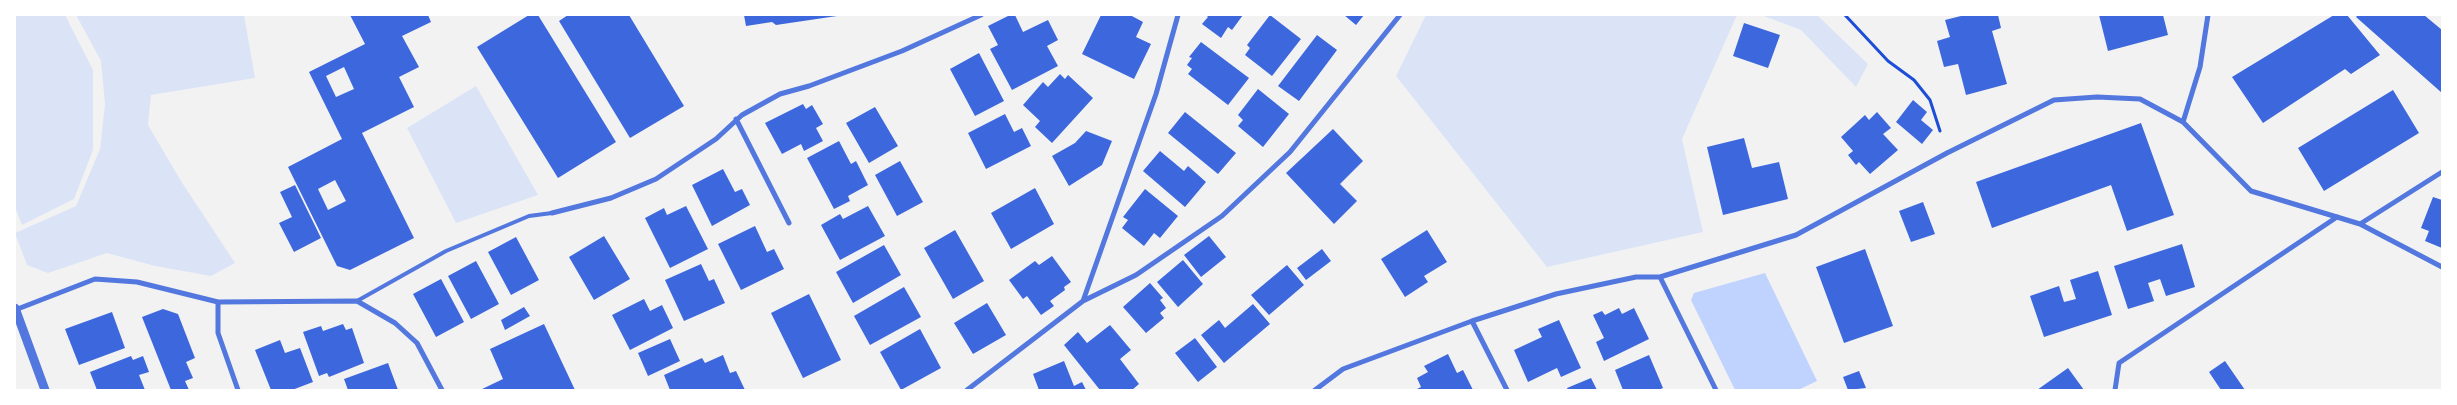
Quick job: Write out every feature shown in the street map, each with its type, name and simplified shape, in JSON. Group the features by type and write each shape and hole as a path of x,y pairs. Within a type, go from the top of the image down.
{"street":[{"path":"552,213 611,198 656,179 716,139 736,120 780,94 809,86 902,51 981,15"},
{"path":"1083,301 1156,94 1178,15"},
{"path":"968,390 1083,301 1136,275 1222,216 1290,152 1400,15"},
{"path":"2182,122 2200,67 2208,15"},
{"path":"1315,390 1343,369 1472,321 1556,294 1636,277 1660,277 1796,235 1947,153 2054,100 2097,97 2140,99 2182,122 2251,191 2360,224 2442,267"},
{"path":"736,120 789,223"},
{"path":"2360,224 2442,172"},
{"path":"2115,390 2119,363 2337,217"},
{"path":"1660,277 1716,390"},
{"path":"45,390 15,309 95,279 137,282 218,302 357,301 395,323 417,343 442,390"},
{"path":"218,302 218,333 238,390"},
{"path":"1472,321 1507,390"}],"lane":[{"path":"357,301 446,251 529,216 552,213"}],"path":[{"path":"1845,15 1888,61 1914,80 1930,100 1947,153"}],"shaded area":[{"path":"15,15 65,15 93,70 93,150 74,199 22,225 15,207"},
{"path":"76,15 244,15 255,78 151,95 148,125 181,181 235,263 211,276 155,266 107,253 48,273 27,265 15,233 76,206 100,149 105,104 101,61"},
{"path":"1426,15 1737,15 1682,139 1703,232 1547,267 1396,76"},
{"path":"1761,15 1817,15 1868,64 1856,87 1801,30"},
{"path":"476,86 538,195 456,223 407,128"}],"water":[{"path":"1765,273 1817,381 1798,390 1735,390 1691,300 1694,293"}],"building":[{"path":"350,15 428,15 431,22 402,36 419,67 399,77 414,107 362,133 414,238 350,270 337,266 288,167 342,139 309,72 365,44","holes":["344,67 354,89 336,97 326,76","335,180 346,201 328,210 318,189"]},
{"path":"529,15 538,15 616,142 558,178 477,47"},
{"path":"568,15 629,15 684,106 630,138 559,21"},
{"path":"744,15 837,16 776,25 772,22 746,26"},
{"path":"1010,15 1015,15 1023,32 1048,20 1058,40 1047,46 1058,66 1012,90 990,49 998,45 988,26"},
{"path":"1101,15 1130,15 1143,22 1136,37 1151,44 1134,79 1082,54"},
{"path":"1206,15 1243,15 1232,30 1228,27 1221,38 1202,24 1208,17"},
{"path":"1270,15 1301,39 1272,76 1245,55 1250,48 1247,45"},
{"path":"1344,15 1364,15 1356,25"},
{"path":"1965,15 1998,15 2001,28 1992,31 2007,84 1966,95 1958,64 1944,67 1937,41 1950,37 1945,20"},
{"path":"2099,15 2163,15 2168,35 2108,51"},
{"path":"2334,15 2347,15 2380,55 2351,74 2345,69 2263,123 2232,77"},
{"path":"2358,15 2424,15 2442,30 2442,93 2356,17"},
{"path":"1744,23 1780,35 1768,68 1733,56"},
{"path":"1317,35 1337,50 1299,101 1278,86"},
{"path":"1201,42 1249,78 1228,105 1188,74 1192,69 1187,65 1192,58 1189,57"},
{"path":"979,53 1004,101 975,116 950,69"},
{"path":"1060,74 1065,79 1068,75 1093,98 1052,143 1035,127 1040,121 1023,105 1043,82 1048,87"},
{"path":"1258,89 1289,114 1263,147 1238,126 1243,120 1238,115"},
{"path":"2393,90 2419,133 2324,191 2298,148"},
{"path":"1913,100 1927,112 1921,120 1933,130 1922,144 1896,122"},
{"path":"803,104 806,109 812,105 823,124 816,128 823,141 804,151 801,144 782,154 765,123"},
{"path":"875,107 898,146 869,163 846,123"},
{"path":"1185,112 1236,153 1218,174 1168,133"},
{"path":"1877,112 1891,128 1883,134 1898,150 1870,174 1859,162 1856,165 1848,155 1853,151 1841,137 1865,115 1869,120"},
{"path":"1005,114 1014,132 1022,128 1031,146 986,169 968,133"},
{"path":"2141,123 2174,215 2127,231 2111,185 1992,228 1976,182"},
{"path":"1333,129 1363,161 1340,184 1357,201 1334,224 1286,173"},
{"path":"1086,131 1112,141 1102,165 1069,186 1052,156 1075,143"},
{"path":"1744,138 1752,168 1779,162 1788,199 1723,215 1707,147"},
{"path":"839,141 851,164 856,161 868,185 848,196 850,201 834,209 807,158"},
{"path":"1160,151 1184,171 1188,166 1206,182 1185,207 1143,171"},
{"path":"900,161 923,202 897,216 875,175"},
{"path":"723,169 735,192 742,189 750,205 712,226 692,185"},
{"path":"295,185 321,238 294,252 279,223 292,217 280,192"},
{"path":"1035,188 1054,224 1011,249 991,213"},
{"path":"1145,189 1178,216 1160,238 1154,233 1144,246 1122,228 1128,220 1123,217"},
{"path":"2433,197 2442,200 2442,248 2425,241 2429,231 2421,228"},
{"path":"1923,202 1935,234 1911,242 1899,211"},
{"path":"686,206 708,249 670,268 645,218 664,208 667,215"},
{"path":"868,206 885,236 840,260 821,225 840,214 843,219"},
{"path":"755,226 767,252 774,249 784,269 741,290 718,244"},
{"path":"955,230 984,281 953,299 924,248"},
{"path":"1427,230 1447,262 1424,276 1428,282 1405,297 1381,259"},
{"path":"604,236 630,279 594,300 569,257"},
{"path":"1209,236 1226,257 1201,277 1184,255"},
{"path":"516,237 539,280 511,295 488,252"},
{"path":"2182,244 2195,287 2166,296 2160,279 2148,283 2154,301 2128,309 2114,266"},
{"path":"884,245 901,275 853,303 836,272"},
{"path":"1322,249 1331,261 1306,280 1297,268"},
{"path":"1865,249 1893,326 1844,343 1816,267"},
{"path":"1052,256 1071,282 1064,287 1065,290 1050,301 1054,306 1041,315 1027,296 1023,299 1009,280 1035,261 1039,265"},
{"path":"1183,260 1203,284 1178,307 1157,282"},
{"path":"476,261 499,304 471,319 448,276"},
{"path":"701,264 709,281 714,279 725,303 684,321 665,280"},
{"path":"1287,265 1304,285 1269,315 1251,295"},
{"path":"2098,271 2112,315 2044,337 2030,296 2059,286 2064,302 2076,299 2070,280"},
{"path":"441,279 464,322 436,337 413,294"},
{"path":"1150,283 1163,298 1160,300 1166,308 1160,313 1164,318 1146,333 1123,307"},
{"path":"904,287 921,317 870,345 854,316"},
{"path":"809,294 841,360 803,378 771,313"},
{"path":"644,299 650,311 662,305 673,328 630,350 612,315"},
{"path":"987,303 1006,335 973,354 954,323"},
{"path":"1253,304 1270,324 1224,363 1201,335 1219,320 1225,328"},
{"path":"524,307 530,316 505,330 501,320"},
{"path":"1619,308 1622,314 1634,308 1649,339 1604,361 1596,342 1604,338 1593,315 1602,311 1605,315"},
{"path":"163,309 178,314 195,358 186,362 193,378 185,381 189,390 171,390 142,317"},
{"path":"112,312 125,348 79,365 65,329"},
{"path":"1559,320 1581,368 1561,377 1557,368 1528,382 1514,350 1542,337 1538,329"},
{"path":"343,324 346,330 352,328 364,363 329,377 327,373 319,376 303,332 321,326 323,331"},
{"path":"544,324 575,390 480,390 503,379 490,349"},
{"path":"1110,325 1131,350 1120,359 1139,384 1132,390 1100,390 1064,345 1078,332 1087,343"},
{"path":"920,329 941,368 901,390 880,352"},
{"path":"1195,338 1217,367 1198,382 1175,353"},
{"path":"670,339 680,361 648,376 638,353"},
{"path":"280,340 285,353 300,348 313,382 292,390 271,390 255,350"},
{"path":"1448,354 1457,373 1463,370 1473,390 1415,390 1421,387 1417,378 1428,372 1424,366"},
{"path":"723,355 730,373 736,371 745,390 670,390 664,375 702,358 705,363"},
{"path":"1649,355 1663,388 1658,390 1623,390 1615,370"},
{"path":"131,356 133,360 143,356 149,372 139,375 145,390 97,390 90,372"},
{"path":"1064,361 1074,386 1082,382 1086,390 1039,390 1033,374"},
{"path":"2225,361 2245,390 2221,390 2209,372"},
{"path":"388,363 398,390 348,390 344,379"},
{"path":"2068,368 2084,390 2037,390"},
{"path":"1859,371 1866,388 1848,390 1843,377"},
{"path":"1591,378 1597,390 1568,390 1567,388"}]}
